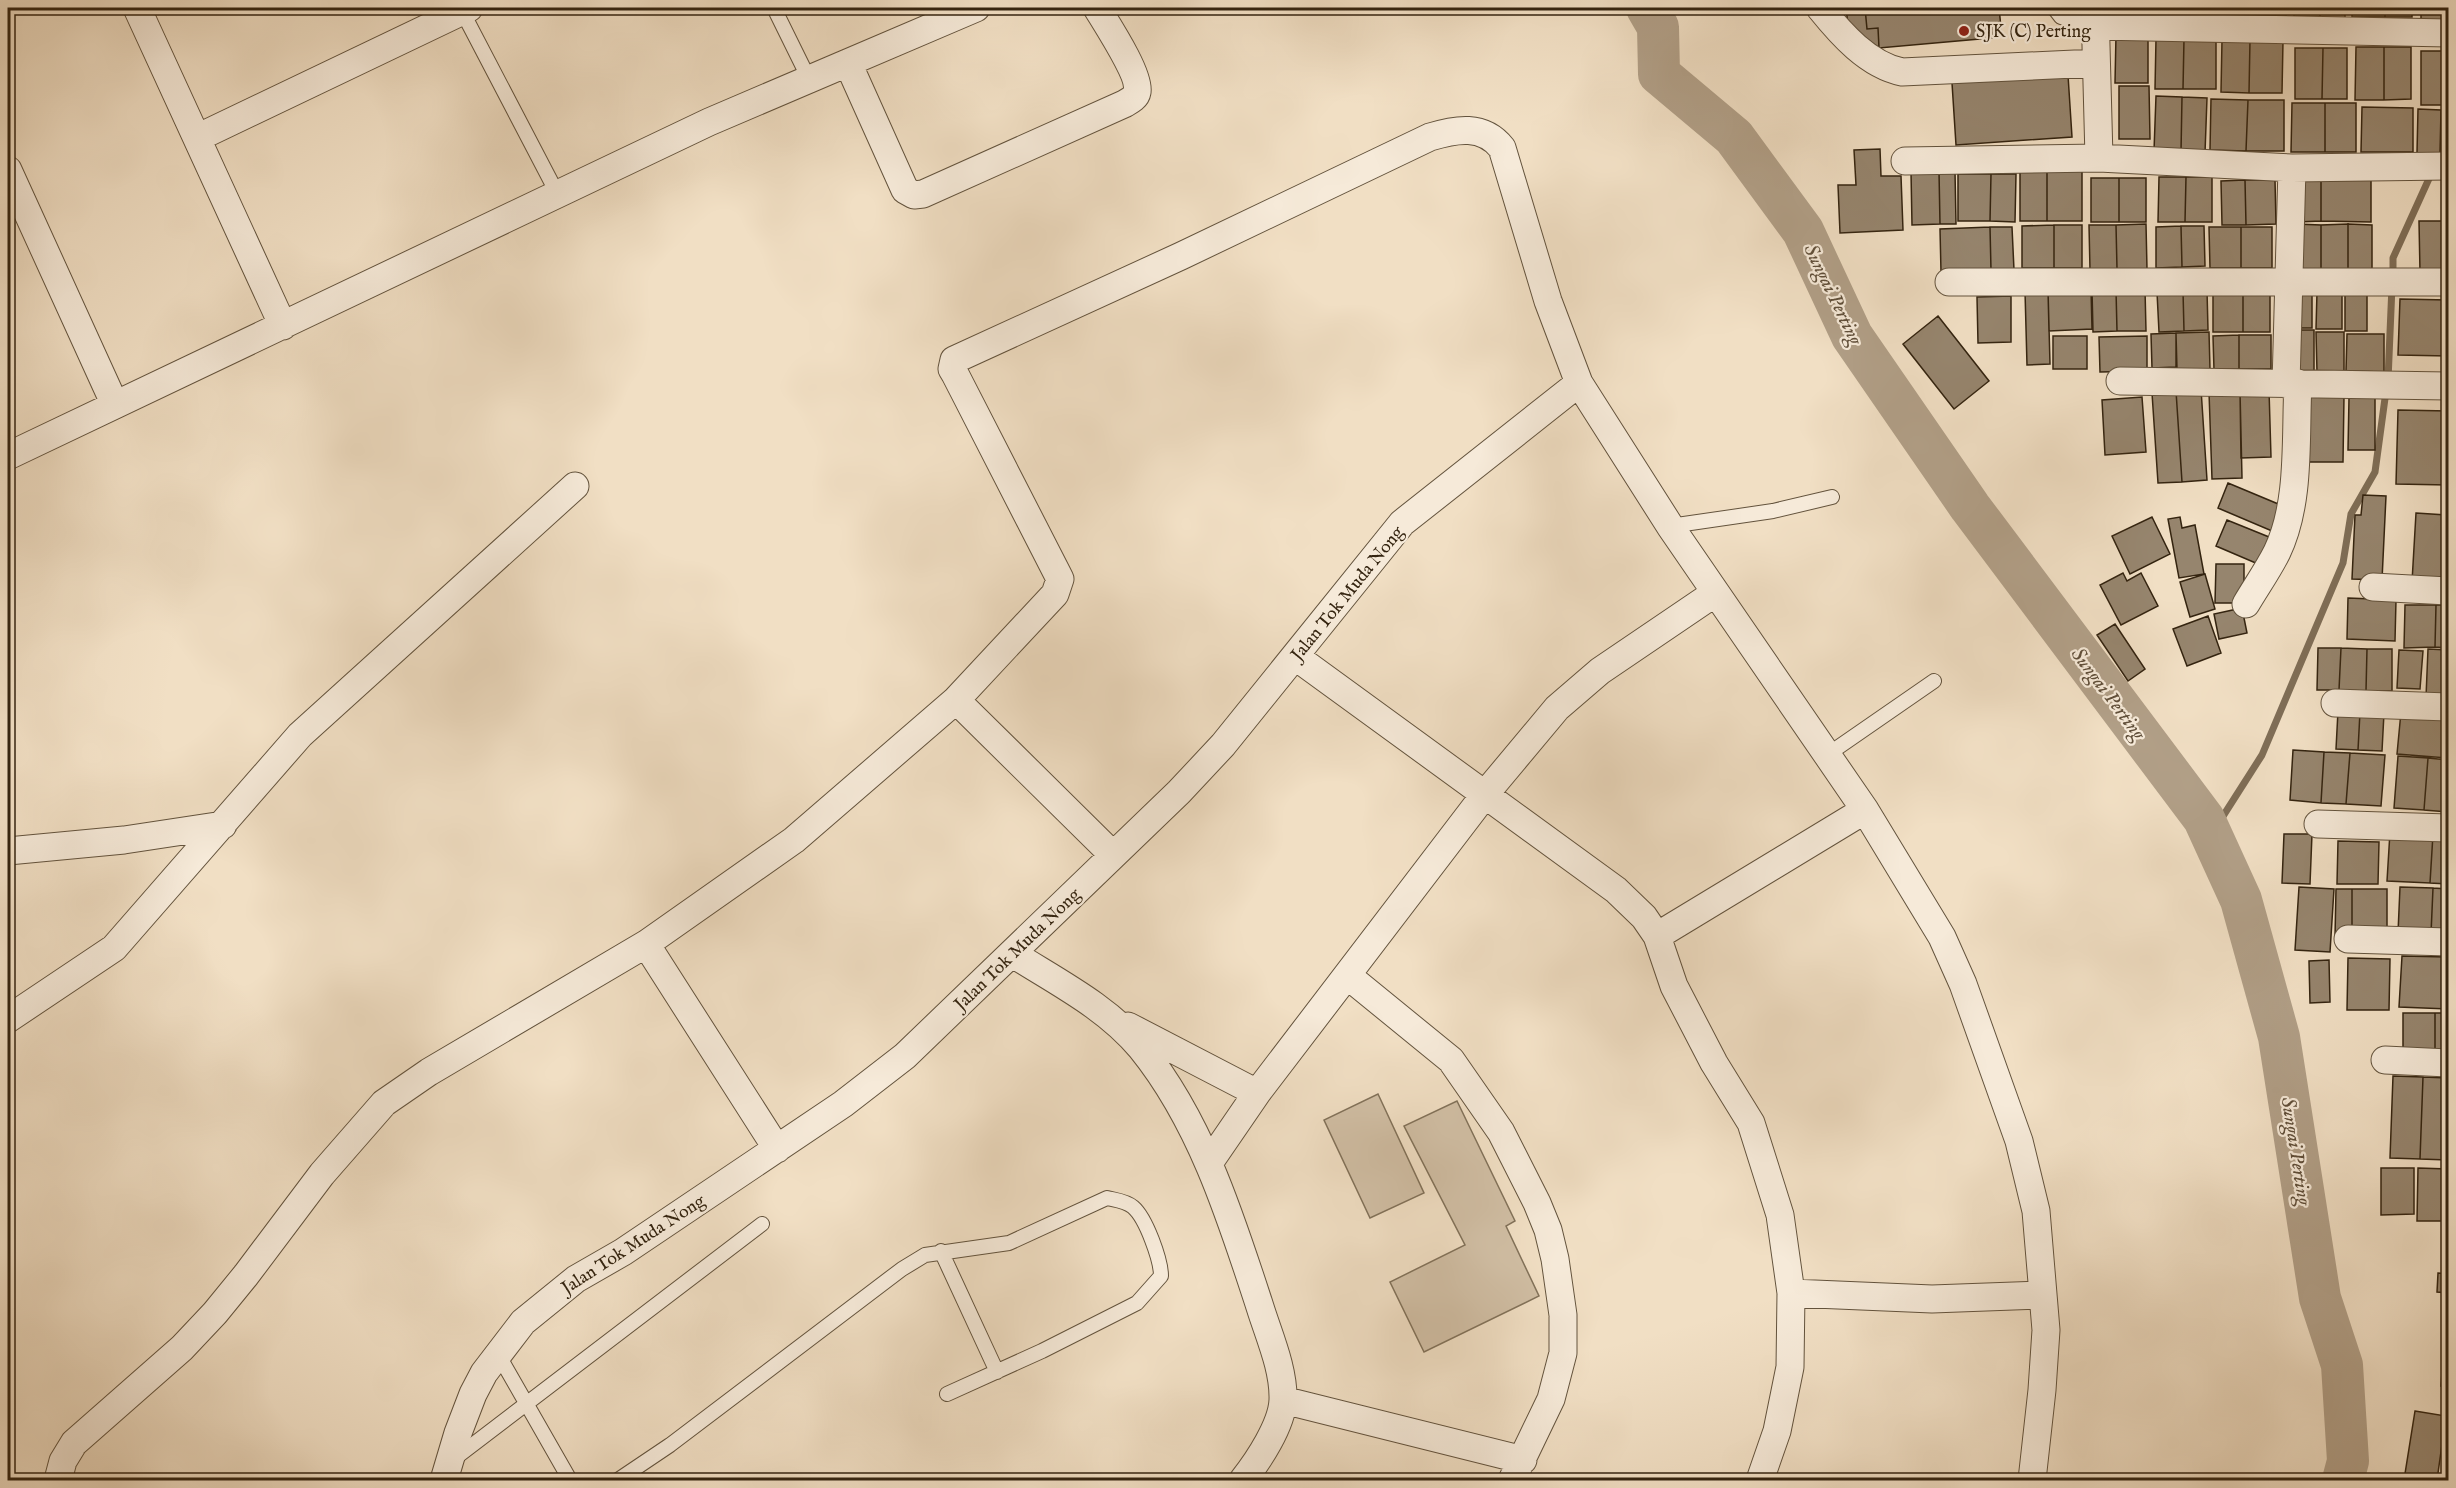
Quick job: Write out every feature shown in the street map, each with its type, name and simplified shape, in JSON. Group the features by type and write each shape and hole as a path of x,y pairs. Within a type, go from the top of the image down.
{"street":[{"path":"137,8 283,326"},
{"path":"8,456 709,122 976,8"},
{"path":"848,63 906,190 914,195 923,194 1124,104 1137,95 1138,88 1132,71 1097,8"},
{"path":"1820,8 1847,38 1868,56 1890,69 1902,72 2096,63"},
{"path":"197,138 465,9"},
{"path":"2099,158 2096,17 2448,33"},
{"path":"57,1480 63,1461 74,1443 166,1363 215,1312 246,1275 322,1174 384,1103 429,1072 646,944 794,840 956,700 1055,594 1060,579 955,374 953,363 958,357 1181,256 1430,137 1451,130 1473,130 1487,135 1502,148 1548,301 1579,382 1670,526 1865,810 1942,937 1963,984 2029,1175 2036,1211 2046,1330 2043,1390 2032,1480"},
{"path":"1905,161 2099,158 2292,168 2440,166"},
{"path":"2246,604 2277,552 2287,523 2294,472 2288,281 2292,168"},
{"path":"8,170 115,405"},
{"path":"1949,282 2448,282"},
{"path":"2120,381 2448,386"},
{"name":"Jalan Tok Muda Nong","path":"447,1471 473,1395 498,1354 524,1322 576,1279 623,1252 777,1149 843,1104 905,1056 1013,954 1223,745 1402,523 1579,382"},
{"path":"8,1019 114,948 300,735 575,486"},
{"path":"2373,587 2448,591"},
{"path":"1209,1163 1257,1093 1486,793 1557,708 1578,688 1715,593"},
{"path":"1296,657 1486,793 1616,890 1644,917 1657,936 1674,986 1714,1063 1751,1123 1780,1215 1791,1293 1790,1367 1777,1431 1760,1480"},
{"path":"956,700 1113,855"},
{"path":"2335,704 2448,707"},
{"path":"1657,936 1865,810"},
{"path":"2318,824 2448,828"},
{"path":"8,851 124,840 223,825"},
{"path":"2348,939 2448,942"},
{"path":"646,944 777,1149"},
{"path":"1013,954 1112,1017 1257,1093"},
{"path":"1283,1400 1518,1470 1551,1399 1563,1353 1563,1314 1548,1230 1501,1132 1451,1060 1347,976"},
{"path":"1112,1017 1140,1047 1158,1071 1209,1163 1276,1358 1283,1400 1272,1433 1243,1480"},
{"path":"2385,1060 2448,1063"},
{"path":"1791,1293 1900,1299 2043,1295"}],"lane":[{"path":"774,8 809,79"},
{"path":"2054,8 2061,17 2096,17"},
{"path":"465,9 557,193"},
{"path":"1670,526 1773,511 1832,497"},
{"path":"1827,755 1934,681"},
{"path":"618,1480 670,1445 902,1269 925,1255 1009,1243 1107,1198 1134,1207 1161,1264 1161,1276 1137,1303 947,1394"},
{"path":"447,1471 527,1403 762,1224"},
{"path":"941,1251 997,1372"},
{"path":"498,1354 570,1480"}],"shaded area":[{"path":"1378,1094 1424,1193 1370,1218 1324,1120"},
{"path":"1457,1101 1515,1221 1506,1226 1539,1296 1424,1352 1390,1282 1465,1245 1404,1126"}],"building":[{"path":"1846,8 1865,8 1867,29 1878,28 1879,48 1848,25"},
{"path":"1865,8 1999,8 2002,37 1879,48 1878,28 1867,29"},
{"path":"2107,8 2147,8 2147,9 2107,10"},
{"path":"2151,8 2179,8 2179,15 2151,14"},
{"path":"2179,8 2212,8 2212,15 2179,15"},
{"path":"2219,8 2247,8 2247,18 2219,18"},
{"path":"2247,8 2286,8 2286,17 2247,18"},
{"path":"2294,8 2320,8 2320,19 2294,19"},
{"path":"2320,8 2345,8 2345,19 2320,19"},
{"path":"2352,8 2385,8 2385,17 2352,17"},
{"path":"2385,8 2412,8 2412,17 2385,17"},
{"path":"2421,8 2447,8 2446,20 2421,21"},
{"path":"2116,35 2148,35 2148,83 2115,83"},
{"path":"2156,39 2184,39 2183,89 2155,89"},
{"path":"2184,39 2216,39 2216,89 2183,89"},
{"path":"2222,40 2250,40 2249,93 2221,92"},
{"path":"2250,40 2283,41 2282,93 2249,93"},
{"path":"2356,47 2384,47 2384,100 2355,100"},
{"path":"2384,47 2411,47 2411,99 2384,100"},
{"path":"2295,48 2323,48 2322,99 2295,99"},
{"path":"2323,48 2347,48 2347,99 2322,99"},
{"path":"2421,51 2448,51 2448,105 2421,105"},
{"path":"2068,75 2072,137 1956,145 1952,83"},
{"path":"2119,86 2149,86 2150,139 2119,139"},
{"path":"2156,96 2182,97 2181,152 2154,151"},
{"path":"2182,97 2207,98 2205,153 2181,152"},
{"path":"2211,99 2248,100 2246,151 2210,150"},
{"path":"2248,100 2284,100 2284,151 2246,151"},
{"path":"2292,103 2325,103 2325,152 2291,152"},
{"path":"2325,103 2356,103 2356,152 2325,152"},
{"path":"2362,107 2413,108 2413,152 2361,152"},
{"path":"2418,109 2441,110 2440,153 2417,153"},
{"path":"1880,149 1881,176 1901,176 1903,230 1840,233 1838,185 1856,185 1854,150"},
{"path":"1939,171 1940,224 1912,225 1911,172"},
{"path":"1939,171 1955,171 1956,224 1940,224"},
{"path":"2020,171 2047,171 2047,221 2020,221"},
{"path":"2047,171 2082,171 2082,221 2047,221"},
{"path":"1958,174 1991,174 1990,221 1958,221"},
{"path":"1991,174 2016,174 2015,222 1990,221"},
{"path":"2159,177 2186,177 2185,222 2158,222"},
{"path":"2186,177 2212,177 2212,222 2185,222"},
{"path":"2091,178 2119,178 2119,222 2091,222"},
{"path":"2119,178 2146,178 2146,222 2119,222"},
{"path":"2321,179 2371,180 2371,222 2321,221"},
{"path":"2321,179 2321,221 2297,222 2297,180"},
{"path":"2245,180 2275,180 2276,224 2246,225"},
{"path":"2245,180 2246,225 2222,225 2221,181"},
{"path":"2419,221 2442,221 2443,271 2420,272"},
{"path":"2442,221 2448,221 2448,271 2443,271"},
{"path":"2146,224 2147,269 2117,269 2116,225"},
{"path":"2295,224 2321,225 2321,270 2295,270"},
{"path":"2348,224 2372,225 2372,271 2348,270"},
{"path":"2348,224 2348,270 2321,270 2321,225"},
{"path":"2054,225 2054,268 2022,268 2022,226"},
{"path":"2054,225 2082,225 2082,268 2054,268"},
{"path":"2089,225 2116,225 2117,269 2090,270"},
{"path":"2181,226 2182,267 2156,268 2156,227"},
{"path":"2181,226 2204,226 2205,266 2182,267"},
{"path":"1990,227 1991,270 1941,272 1940,229"},
{"path":"1990,227 2012,227 2014,270 1991,270"},
{"path":"2209,227 2241,227 2241,268 2210,268"},
{"path":"2241,227 2272,227 2272,268 2241,268"},
{"path":"2091,289 2092,329 2049,331 2048,290"},
{"path":"2145,289 2146,331 2117,331 2116,290"},
{"path":"2213,289 2243,289 2243,332 2213,332"},
{"path":"2243,289 2270,289 2270,332 2243,332"},
{"path":"2048,290 2050,364 2027,365 2025,291"},
{"path":"2092,290 2116,290 2117,331 2093,332"},
{"path":"2207,290 2208,330 2184,331 2183,291"},
{"path":"2183,291 2184,331 2159,332 2157,292"},
{"path":"2317,292 2342,292 2342,329 2316,329"},
{"path":"2345,292 2367,293 2367,331 2345,331"},
{"path":"2295,293 2312,293 2312,328 2294,328"},
{"path":"2011,296 2011,342 1978,343 1977,297"},
{"path":"2400,299 2448,300 2448,356 2398,355"},
{"path":"1938,316 1989,381 1954,409 1903,344"},
{"path":"2292,330 2314,330 2314,372 2292,372"},
{"path":"2209,332 2210,369 2177,370 2176,333"},
{"path":"2316,332 2344,332 2344,372 2317,372"},
{"path":"2176,333 2176,367 2152,368 2151,334"},
{"path":"2347,334 2384,334 2384,372 2346,371"},
{"path":"2239,335 2239,369 2214,370 2213,336"},
{"path":"2239,335 2271,335 2271,369 2239,369"},
{"path":"2053,336 2087,336 2087,369 2053,369"},
{"path":"2147,336 2147,371 2100,372 2099,337"},
{"path":"2201,389 2207,480 2182,482 2176,391"},
{"path":"2269,390 2271,457 2241,458 2240,391"},
{"path":"2176,391 2182,482 2158,483 2152,393"},
{"path":"2240,391 2242,478 2212,479 2209,392"},
{"path":"2301,396 2344,396 2343,462 2301,462"},
{"path":"2142,397 2146,452 2105,455 2102,400"},
{"path":"2349,398 2375,398 2375,450 2348,450"},
{"path":"2398,410 2448,411 2448,485 2396,484"},
{"path":"2228,483 2283,506 2272,531 2218,508"},
{"path":"2363,495 2386,496 2382,580 2352,579 2355,515 2361,515"},
{"path":"2446,506 2448,506 2448,584 2442,584"},
{"path":"2416,513 2446,515 2442,584 2412,582"},
{"path":"2152,517 2170,554 2130,574 2112,536"},
{"path":"2180,517 2182,528 2195,525 2204,574 2179,578 2168,519"},
{"path":"2227,520 2269,537 2258,564 2216,546"},
{"path":"2216,564 2244,564 2244,603 2215,603"},
{"path":"2123,573 2127,581 2141,573 2158,606 2121,625 2100,585"},
{"path":"2205,574 2215,609 2190,617 2180,582"},
{"path":"2348,598 2396,600 2395,641 2347,639"},
{"path":"2405,605 2436,605 2435,647 2404,648"},
{"path":"2436,605 2448,605 2448,648 2435,647"},
{"path":"2242,608 2247,633 2219,639 2214,614"},
{"path":"2208,616 2221,653 2187,666 2173,629"},
{"path":"2115,624 2145,669 2128,681 2097,635"},
{"path":"2318,648 2341,648 2339,690 2317,690"},
{"path":"2341,648 2367,649 2366,691 2339,690"},
{"path":"2367,649 2392,649 2392,691 2366,691"},
{"path":"2428,649 2448,650 2448,698 2426,697"},
{"path":"2399,650 2423,651 2420,689 2397,688"},
{"path":"2338,711 2360,712 2358,750 2336,749"},
{"path":"2360,712 2384,713 2382,751 2358,750"},
{"path":"2401,712 2448,716 2447,758 2397,754"},
{"path":"2293,750 2324,752 2321,803 2290,800"},
{"path":"2324,752 2350,753 2346,804 2321,803"},
{"path":"2350,753 2385,755 2381,806 2346,804"},
{"path":"2398,756 2428,758 2424,810 2394,808"},
{"path":"2428,758 2448,760 2448,812 2424,810"},
{"path":"2390,832 2433,834 2430,883 2387,881"},
{"path":"2284,834 2312,834 2310,884 2282,883"},
{"path":"2433,834 2448,835 2448,884 2430,883"},
{"path":"2338,841 2379,842 2378,884 2337,884"},
{"path":"2299,887 2334,889 2330,952 2295,950"},
{"path":"2400,887 2433,888 2431,934 2398,933"},
{"path":"2433,888 2448,889 2448,935 2431,934"},
{"path":"2336,889 2352,889 2352,937 2335,937"},
{"path":"2352,889 2387,889 2387,937 2352,937"},
{"path":"2402,956 2448,957 2448,1009 2399,1007"},
{"path":"2348,958 2390,959 2389,1010 2347,1010"},
{"path":"2329,960 2330,1002 2310,1003 2309,961"},
{"path":"2403,1013 2435,1013 2435,1057 2403,1057"},
{"path":"2435,1013 2448,1013 2448,1058 2435,1057"},
{"path":"2393,1076 2423,1077 2420,1159 2390,1158"},
{"path":"2423,1077 2448,1078 2448,1160 2420,1159"},
{"path":"2381,1168 2414,1168 2414,1214 2381,1215"},
{"path":"2418,1168 2448,1169 2448,1221 2417,1221"},
{"path":"2438,1273 2448,1274 2448,1293 2437,1292"},
{"path":"2446,1319 2448,1319 2448,1387 2441,1386"},
{"path":"2415,1411 2446,1416 2437,1480 2404,1480"}],"waterway":[{"name":"Sungai Perting","path":"1647,8 1658,27 1659,74 1734,137 1803,231 1852,336 1970,507 2204,819 2241,900 2279,1037 2320,1298 2342,1365 2348,1461 2343,1480"},
{"path":"2438,159 2448,130"},
{"path":"2393,275 2393,258 2432,172"},
{"path":"2388,380 2392,286"},
{"path":"2211,835 2262,755 2343,563 2351,514 2375,472 2386,391"}],"place":[{"name":"SJK (C) Perting","path":"1964,31"}]}
